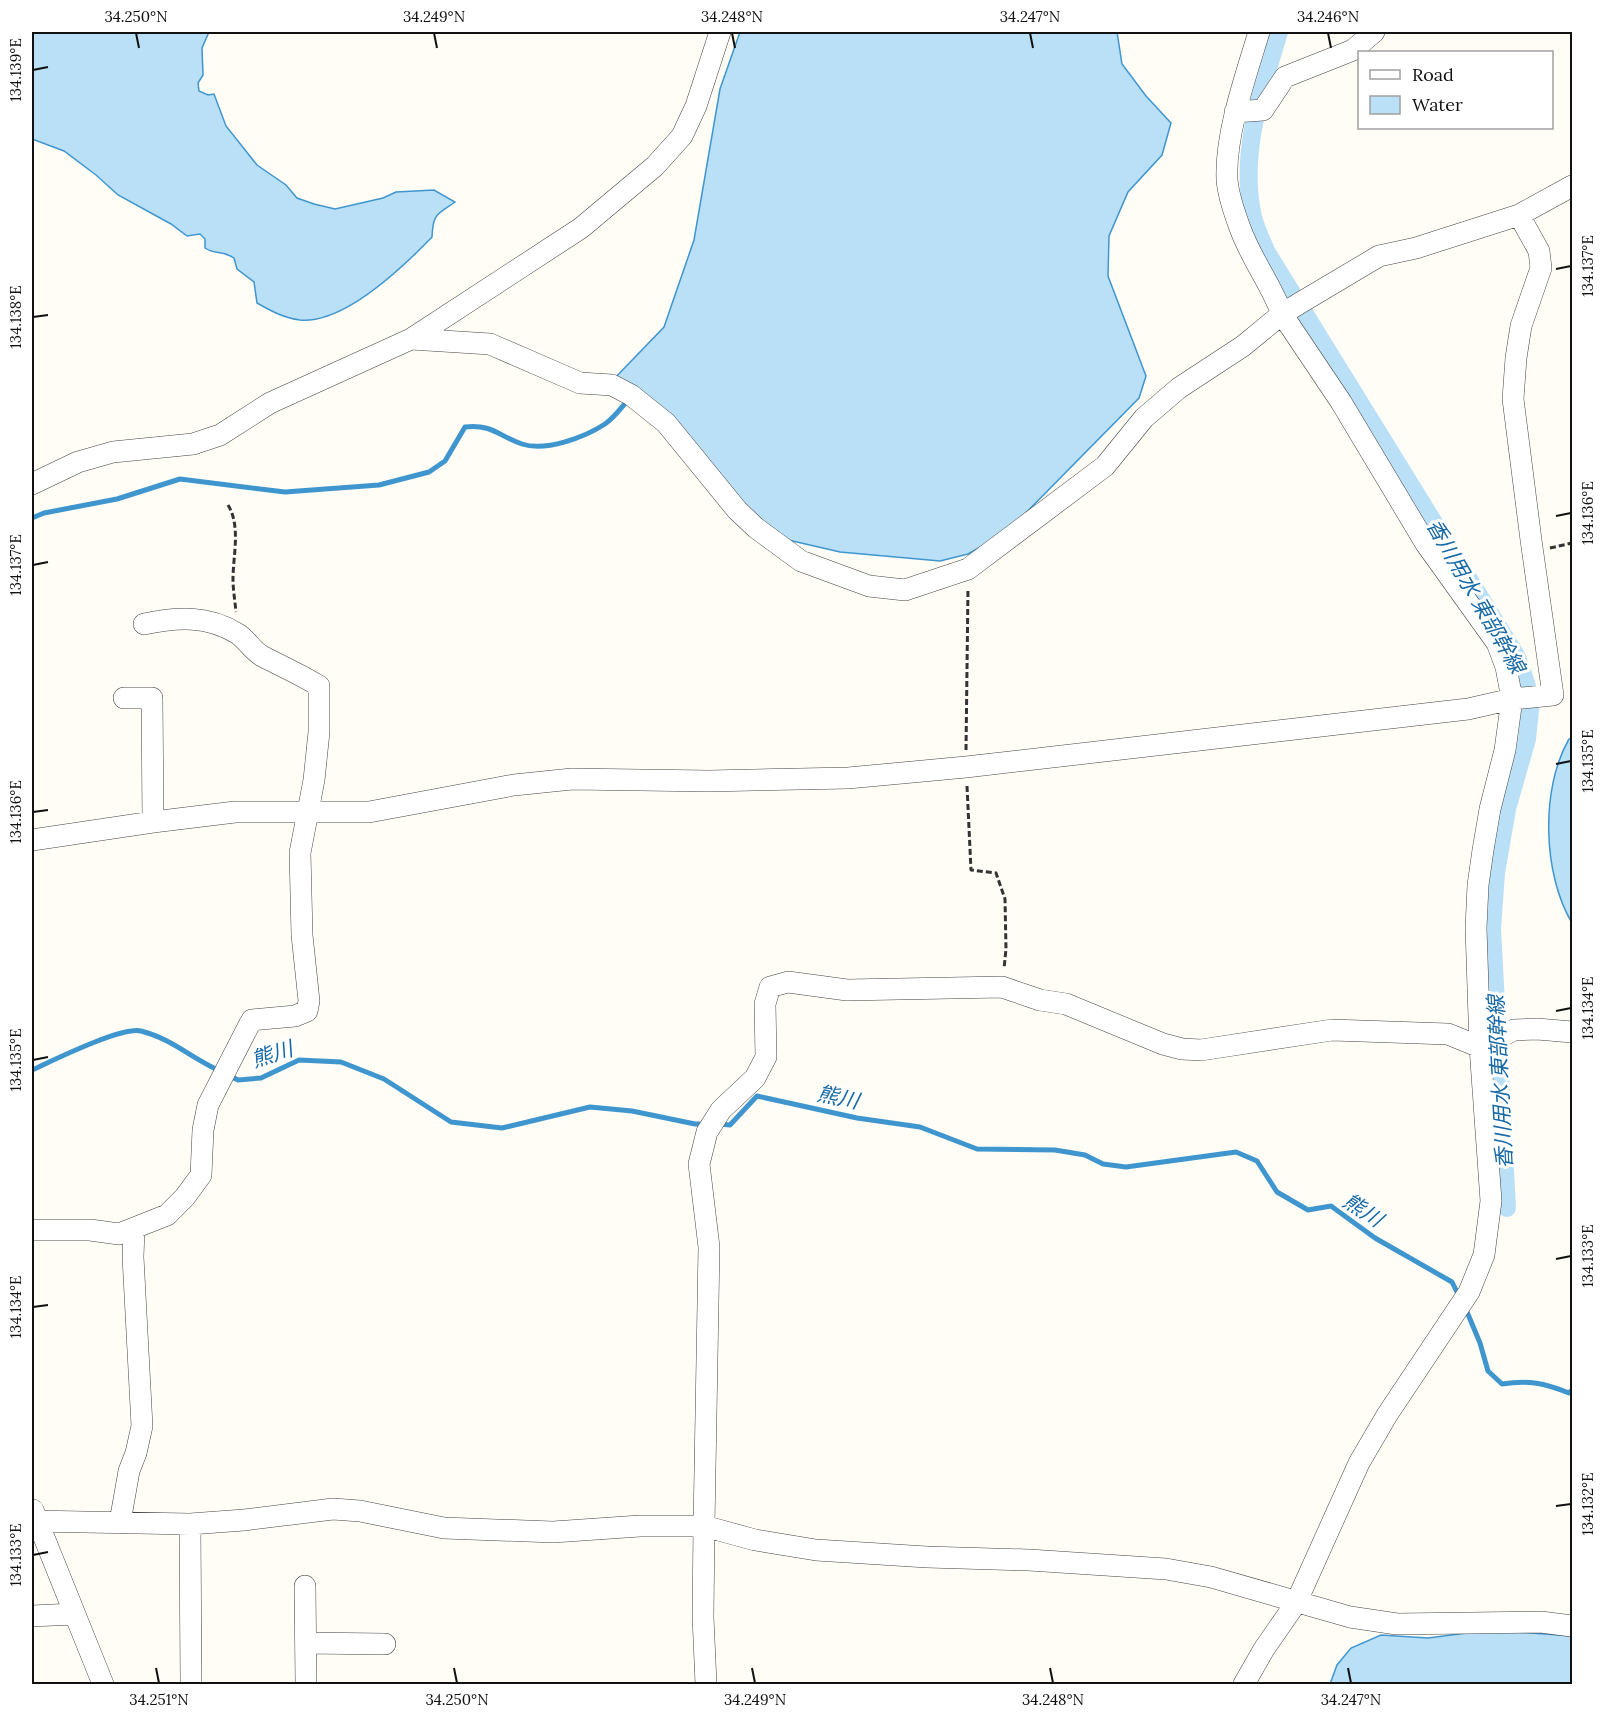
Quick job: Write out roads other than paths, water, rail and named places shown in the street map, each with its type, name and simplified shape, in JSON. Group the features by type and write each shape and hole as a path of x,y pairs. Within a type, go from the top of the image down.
{"street":[{"path":"32,484 78,462 113,452 193,444 220,435 270,403 411,339 581,228 655,166 682,136 696,106 720,32"},
{"path":"1244,1684 1264,1649 1296,1603 1359,1463 1387,1416 1456,1312 1468,1292 1484,1255 1491,1201 1479,1047 1476,928 1478,885 1490,809 1505,750 1512,699 1506,667 1497,643 1426,544 1341,402 1291,309 1278,302 1257,268 1240,229 1227,178 1235,112 1259,32"},
{"path":"1235,112 1263,110 1285,77 1353,50 1374,32"},
{"path":"411,339 490,344 580,383 612,385 631,394 666,423 743,516 801,561 869,586 905,590 968,569 1106,466 1149,414 1179,388 1243,346 1291,309 1379,256 1416,248 1519,216 1572,186"},
{"path":"32,840 235,812 369,812 514,785 572,779 709,781 848,778 1468,709 1512,699 1553,695 1514,399 1516,358 1521,326 1541,268 1539,251 1519,216"},
{"path":"32,1230 90,1230 119,1234 167,1215 185,1197 201,1174 203,1130 208,1105 252,1020 295,1016 307,1011 309,1001 302,935 300,853 309,812 319,732 319,686 299,673 259,654 239,635 215,622 178,617 144,624"},
{"path":"124,698 152,698 153,822"},
{"path":"706,1684 703,1617 709,1247 699,1164 712,1125 721,1110 755,1078 766,1057 765,1004 771,987 788,982 847,990 1002,987 1040,1000 1066,1004 1163,1044 1182,1049 1201,1050 1341,1030 1448,1034 1479,1047 1514,1030 1572,1032"},
{"path":"120,1522 129,1471 142,1426 133,1257 134,1229"},
{"path":"103,1684 33,1516 190,1524 333,1509 360,1511 444,1528 553,1532 640,1526 704,1526 755,1540 816,1550 1166,1569 1211,1577 1350,1617 1397,1624 1541,1622 1572,1626"},
{"path":"190,1524 191,1684"},
{"path":"305,1586 306,1684"},
{"path":"32,1616 74,1614"},
{"path":"306,1642 385,1644"}],"water":[{"path":"32,32 209,32 202,48 203,75 198,83 199,91 208,95 214,94 226,126 257,165 286,185 297,198 335,209 383,198 396,192 434,190 455,202 437,215 433,223 432,237 420,249 390,277 354,303 317,319 300,320 278,314 257,303 254,282 237,269 234,258 205,248 205,239 200,234 187,236 171,224 118,195 64,151 32,139"},
{"path":"740,32 1117,32 1122,64 1146,96 1171,123 1162,155 1128,192 1109,236 1108,276 1146,376 1139,398 1007,532 968,554 940,561 840,552 784,539 748,515 611,382 664,327 694,240 720,89"},
{"path":"1572,738 1572,923 1555,881 1549,832 1553,782 1560,759 1569,739"},
{"path":"1490,1630 1572,1636 1572,1684 1330,1684 1337,1665 1351,1648 1381,1635 1428,1638"}],"waterway":[{"name":"香川用水 東部幹線","path":"1279,32 1260,98 1251,143 1249,189 1256,227 1266,251 1517,657 1527,686 1530,710 1527,739 1507,809 1496,873 1492,929 1507,1208"},
{"path":"32,518 44,513 117,499 180,479 285,492 379,485 429,472 445,461 465,427 489,429 522,444 554,445 587,434 605,424 628,400"},
{"name":"熊川","path":"32,1070 103,1039 132,1031 141,1031 172,1044 220,1071"},
{"name":"熊川","path":"228,1075 238,1080 261,1078 299,1060 341,1062 384,1079 451,1122 502,1128 590,1107 632,1111 695,1124 706,1124"},
{"name":"熊川","path":"719,1124 730,1125 757,1096 857,1118 920,1127 977,1149 1055,1150 1085,1155 1103,1164 1126,1167 1236,1152 1257,1161 1277,1192 1308,1210 1331,1206 1375,1238 1452,1282 1459,1296"},
{"name":"熊川","path":"1465,1307 1480,1343 1488,1371 1502,1384 1528,1382 1569,1393 1572,1390"}]}
